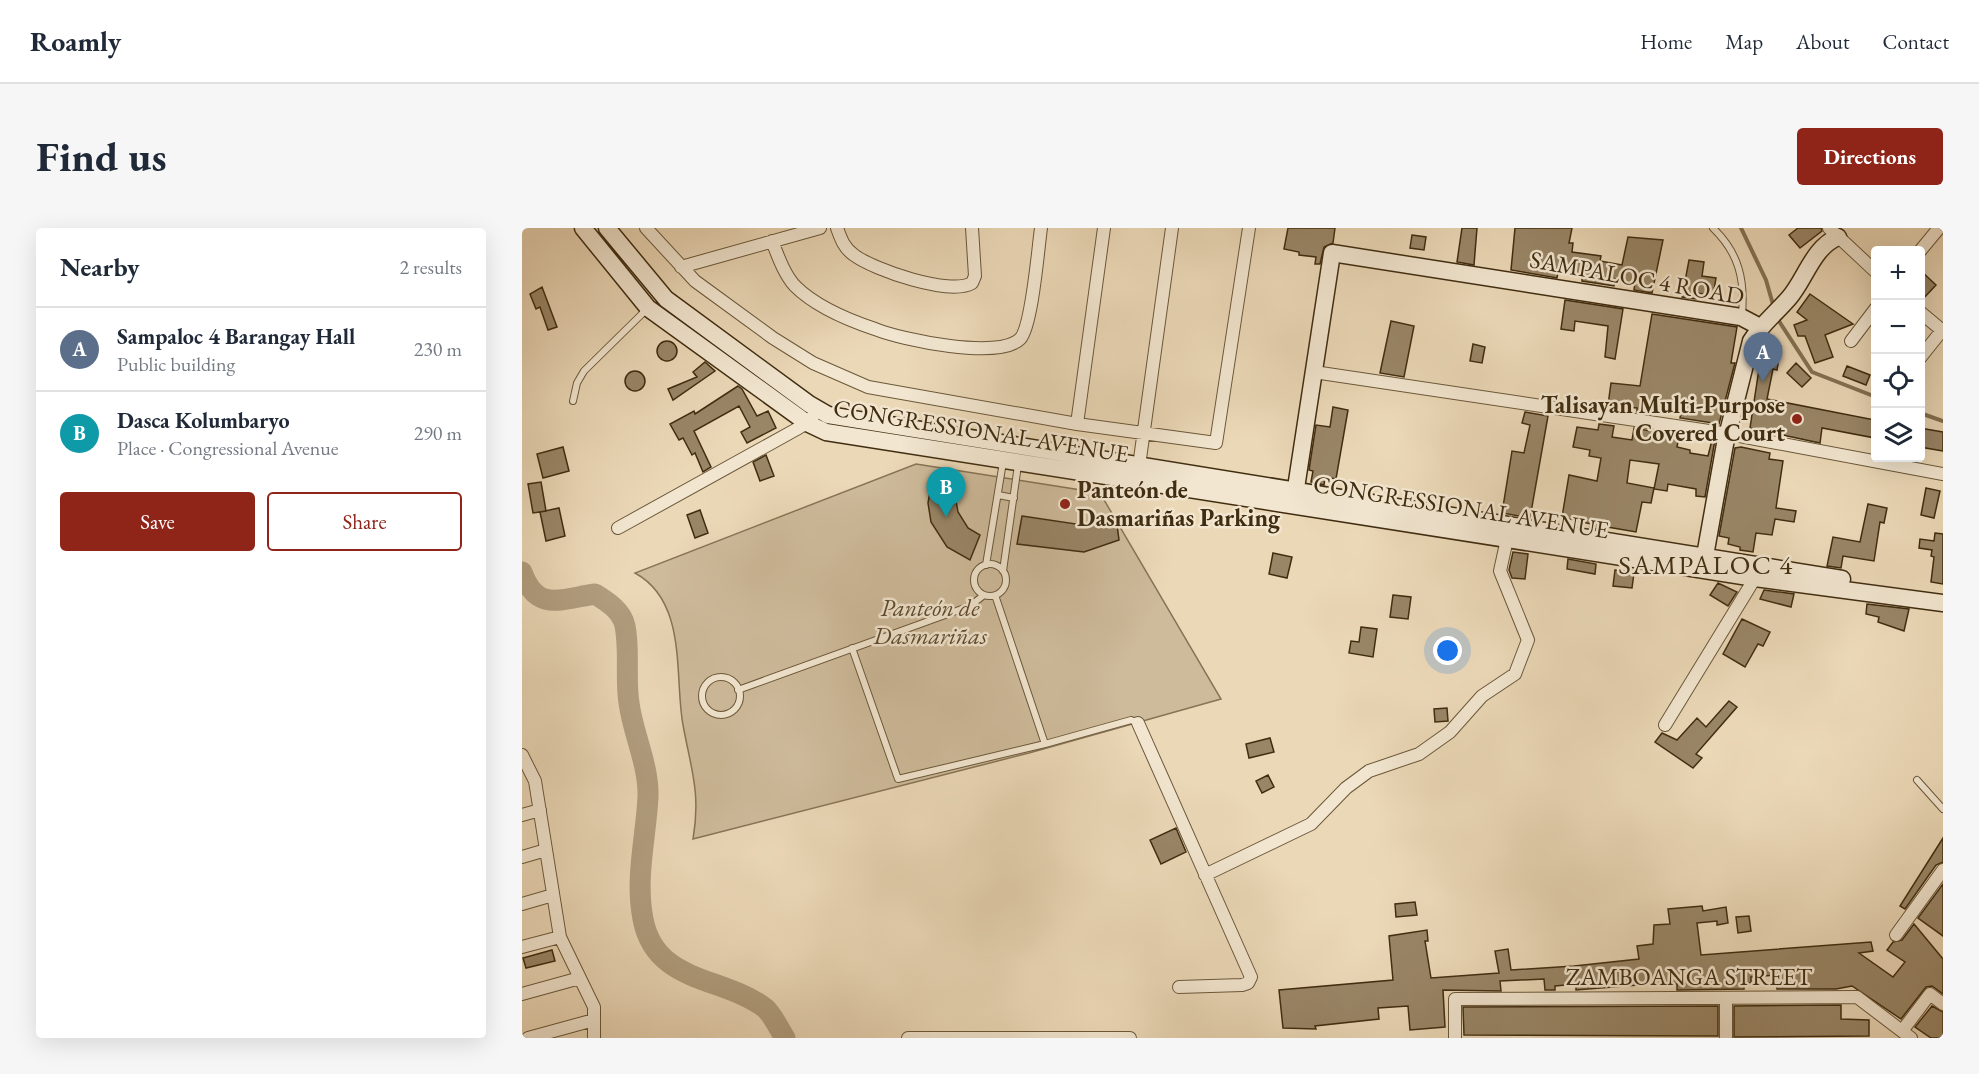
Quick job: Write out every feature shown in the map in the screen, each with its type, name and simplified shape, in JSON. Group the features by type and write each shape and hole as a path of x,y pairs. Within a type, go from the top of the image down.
{"main road":[{"name":"CONGRESSIONAL AVENUE","path":"583,228 648,308 807,423 838,435 1012,455 1139,466 1295,499 1507,539 1943,595"},
{"name":"CONGRESSIONAL AVENUE","path":"607,228 666,299 818,410 841,418 1012,455 1704,563 1755,578 1943,603"},
{"path":"1762,324 1789,298 1799,279 1838,231"},
{"name":"SAMPALOC 4 ROAD","path":"1295,499 1332,252 1741,317 1762,324 1751,341 1729,434 1704,563"}],"street":[{"path":"646,228 695,281 773,338 843,377 896,394 1077,424 1216,443 1249,228"},
{"path":"681,267 820,228"},
{"path":"837,228 843,245 854,255 889,272 956,288 972,283 975,276 972,228"},
{"path":"772,242 783,268 795,285 841,315 877,330 921,341 956,346 1002,348 1014,344 1027,332 1041,228"},
{"path":"1077,424 1104,228"},
{"path":"1139,466 1172,228"},
{"path":"1924,246 1939,228"},
{"path":"1838,231 1871,268"},
{"path":"1851,341 1871,314"},
{"path":"1923,354 1943,330 1925,316"},
{"path":"1314,372 1729,434 1943,474"},
{"path":"618,528 807,423 818,410"},
{"path":"1205,874 1311,824 1346,788 1369,771 1419,753 1449,732 1482,696 1515,674 1528,640 1500,571 1507,539"},
{"path":"1665,725 1755,578"},
{"path":"1138,723 1251,976 1248,982 1242,985 1179,987"},
{"path":"522,755 525,768 535,781 560,937 594,1007 594,1038"},
{"path":"522,815 540,810"},
{"path":"522,857 546,850"},
{"path":"1896,935 1943,870"},
{"path":"522,904 553,895"},
{"path":"522,947 560,937"},
{"path":"522,994 580,978"},
{"path":"1906,1034 1930,994 1943,1004"},
{"name":"ZAMBOANGA STREET","path":"1455,1038 1455,999 1857,997 1906,1034"},
{"path":"1726,998 1726,1038"},
{"path":"528,1038 594,1020"},
{"path":"908,1038 1130,1038"}],"lane":[{"path":"1713,228 1724,239 1739,266 1744,288 1741,317"},
{"path":"573,401 577,383 584,371 648,308"},
{"path":"984,595 976,588 975,577 986,565 998,495 1012,455"},
{"path":"738,690 970,606 984,595 995,595 1005,585 1004,571 1014,498 1012,455"},
{"path":"998,495 1014,498"},
{"path":"986,565 996,565 1004,571"},
{"path":"995,595 1045,744"},
{"path":"852,648 898,779 1045,744 1131,720 1138,723"},
{"path":"714,679 731,681 738,690 738,703 724,715 711,712 703,703 703,691 714,679"},
{"path":"1917,780 1943,809"}],"green space":[{"name":"Panteón de Dasmariñas","path":"916,464 1100,493 1221,699 1029,753 693,839 695,794 683,725 676,641 664,602 652,586 635,573"}],"building":[{"path":"1288,228 1335,228 1333,243 1324,247 1320,264 1315,264 1316,257 1299,255 1299,252 1284,249"},
{"path":"1462,228 1477,228 1474,265 1457,262"},
{"path":"1515,228 1572,228 1569,243 1573,243 1572,252 1601,256 1600,261 1622,265 1628,237 1663,240 1652,293 1634,290 1635,283 1615,279 1614,286 1582,281 1582,276 1558,272 1557,278 1511,270"},
{"path":"1798,228 1821,228 1822,231 1800,248 1789,235"},
{"path":"1412,235 1426,237 1424,250 1410,248"},
{"path":"1689,260 1704,262 1702,276 1716,278 1713,296 1697,293 1696,299 1682,297"},
{"path":"1925,275 1936,285 1925,297"},
{"path":"542,287 557,327 548,330 540,307 536,309 530,294"},
{"path":"1810,294 1853,324 1825,335 1833,357 1815,363 1805,336 1798,336 1794,325 1807,320 1797,312"},
{"path":"1565,300 1623,309 1615,359 1605,357 1608,326 1575,321 1574,331 1561,329"},
{"path":"1652,314 1737,327 1731,363 1735,363 1719,424 1680,418 1681,413 1652,409 1651,414 1637,412 1637,408 1608,405 1611,383 1640,386"},
{"path":"1391,321 1414,326 1404,377 1380,373"},
{"path":"663,341 671,341 677,347 677,355 671,361 663,361 657,355 657,347"},
{"path":"1763,343 1781,346 1777,370 1773,369 1767,399 1871,419 1871,437 1822,428 1820,443 1750,428"},
{"path":"1473,344 1485,347 1482,363 1470,361"},
{"path":"705,362 715,371 673,400 668,389 697,377 693,372"},
{"path":"1796,363 1811,378 1802,387 1787,373"},
{"path":"1847,366 1870,375 1866,385 1843,376"},
{"path":"635,371 642,374 645,381 642,388 635,391 628,388 625,381 628,374"},
{"path":"738,386 757,416 768,411 776,428 747,443 741,432 750,427 739,406 694,431 711,467 703,472 695,453 692,455 683,438 679,440 670,424 694,411 695,414"},
{"path":"1333,407 1348,410 1336,479 1325,477 1324,485 1311,482 1313,471 1309,470 1316,425 1330,427"},
{"path":"1525,412 1548,416 1530,518 1502,513 1512,451 1524,453 1530,425 1522,423"},
{"path":"1599,424 1614,426 1612,437 1632,440 1634,428 1679,436 1677,447 1690,450 1690,453 1708,456 1712,440 1715,440 1705,497 1696,496 1696,489 1668,484 1667,491 1654,489 1659,464 1630,460 1627,483 1654,488 1651,503 1642,502 1636,532 1607,527 1607,530 1590,528 1591,524 1562,517 1569,475 1597,481 1601,458 1589,456 1590,450 1573,447 1577,427 1598,430"},
{"path":"1925,429 1943,432 1943,451 1925,448"},
{"path":"563,447 569,471 543,478 537,454"},
{"path":"1741,447 1770,453 1769,459 1783,461 1776,508 1796,511 1794,522 1775,519 1772,535 1756,533 1753,552 1740,550 1740,547 1728,544 1729,538 1719,536 1735,448"},
{"path":"766,455 774,476 760,481 753,462"},
{"path":"933,474 958,485 956,501 958,512 968,528 980,535 970,560 947,547 931,522 928,503"},
{"path":"541,482 546,511 533,513 528,484"},
{"path":"1926,488 1940,491 1934,518 1921,515"},
{"path":"1868,504 1887,508 1884,523 1880,522 1874,561 1843,556 1841,568 1827,566 1833,537 1860,542"},
{"path":"559,508 565,536 546,541 540,512"},
{"path":"700,510 708,533 695,538 687,515"},
{"path":"1022,516 1089,526 1089,521 1117,525 1119,540 1084,552 1017,544"},
{"path":"1935,533 1943,534 1943,584 1931,582 1934,557 1931,556 1932,550 1919,548 1920,539 1934,541"},
{"path":"1513,552 1528,554 1525,579 1512,578 1509,570"},
{"path":"1273,553 1292,557 1287,578 1269,574"},
{"path":"1568,559 1596,564 1595,574 1567,569"},
{"path":"1615,570 1634,573 1632,588 1613,586"},
{"path":"1718,583 1737,592 1728,606 1710,595"},
{"path":"1764,590 1794,594 1791,607 1760,599"},
{"path":"1393,595 1411,597 1408,619 1390,617"},
{"path":"1867,604 1909,609 1904,631 1878,622 1879,617 1866,614"},
{"path":"1742,619 1770,632 1763,646 1758,644 1745,667 1723,654"},
{"path":"1361,627 1377,629 1373,657 1349,653 1351,641 1359,642"},
{"path":"1729,701 1737,707 1696,754 1702,758 1693,768 1655,742 1662,733 1677,740 1697,718 1706,727"},
{"path":"1447,708 1448,721 1435,722 1434,709"},
{"path":"1270,738 1274,752 1249,758 1246,744"},
{"path":"1268,775 1274,787 1262,793 1256,781"},
{"path":"1176,828 1186,852 1161,864 1150,840"},
{"path":"1943,838 1943,862 1936,865 1905,909 1900,906"},
{"path":"1943,884 1943,936 1918,918"},
{"path":"1415,902 1417,915 1396,917 1395,904"},
{"path":"1702,906 1703,911 1726,907 1728,923 1717,925 1717,921 1697,923 1701,955 1871,942 1873,951 1859,953 1893,977 1905,962 1887,950 1893,942 1902,940 1914,924 1943,959 1943,994 1932,986 1926,987 1901,1019 1852,986 1836,989 1777,989 1776,975 1751,977 1751,983 1744,983 1744,989 1677,990 1677,984 1651,984 1576,990 1576,984 1555,986 1555,990 1545,990 1544,979 1500,981 1501,991 1443,990 1445,1027 1410,1030 1408,1006 1378,1008 1379,1019 1315,1026 1316,1029 1283,1028 1279,990 1393,980 1389,936 1427,930 1428,941 1425,941 1431,978 1499,973 1495,951 1508,949 1511,970 1574,966 1639,959 1637,946 1653,944 1654,925 1670,924 1668,909"},
{"path":"1749,916 1751,931 1738,933 1736,917"},
{"path":"552,950 555,961 526,968 523,958"},
{"path":"1841,1005 1841,1019 1869,1020 1869,1036 1734,1037 1734,1006"},
{"path":"1718,1006 1718,1036 1464,1035 1463,1007"},
{"path":"1932,1006 1943,1012 1943,1038 1931,1038 1915,1027"}],"waterway":[{"path":"1741,228 1766,280 1774,308"},
{"path":"1777,318 1812,372 1871,395"},
{"path":"1925,415 1943,421"},
{"path":"522,572 528,585 543,598 561,600 595,594 614,607 625,626 629,703 648,785 640,888 643,919 650,940 661,956 676,967 748,998 765,1008 785,1038"}],"place":[{"name":"Sampaloc 4 Barangay Hall","path":"1763,382"},
{"name":"Talisayan Multi-Purpose Covered Court","path":"1797,419"},
{"name":"Panteón de Dasmariñas Parking","path":"1065,504"},
{"name":"Dasca Kolumbaryo","path":"946,517"}],"district":[{"name":"SAMPALOC 4","path":"1706,565"}]}
